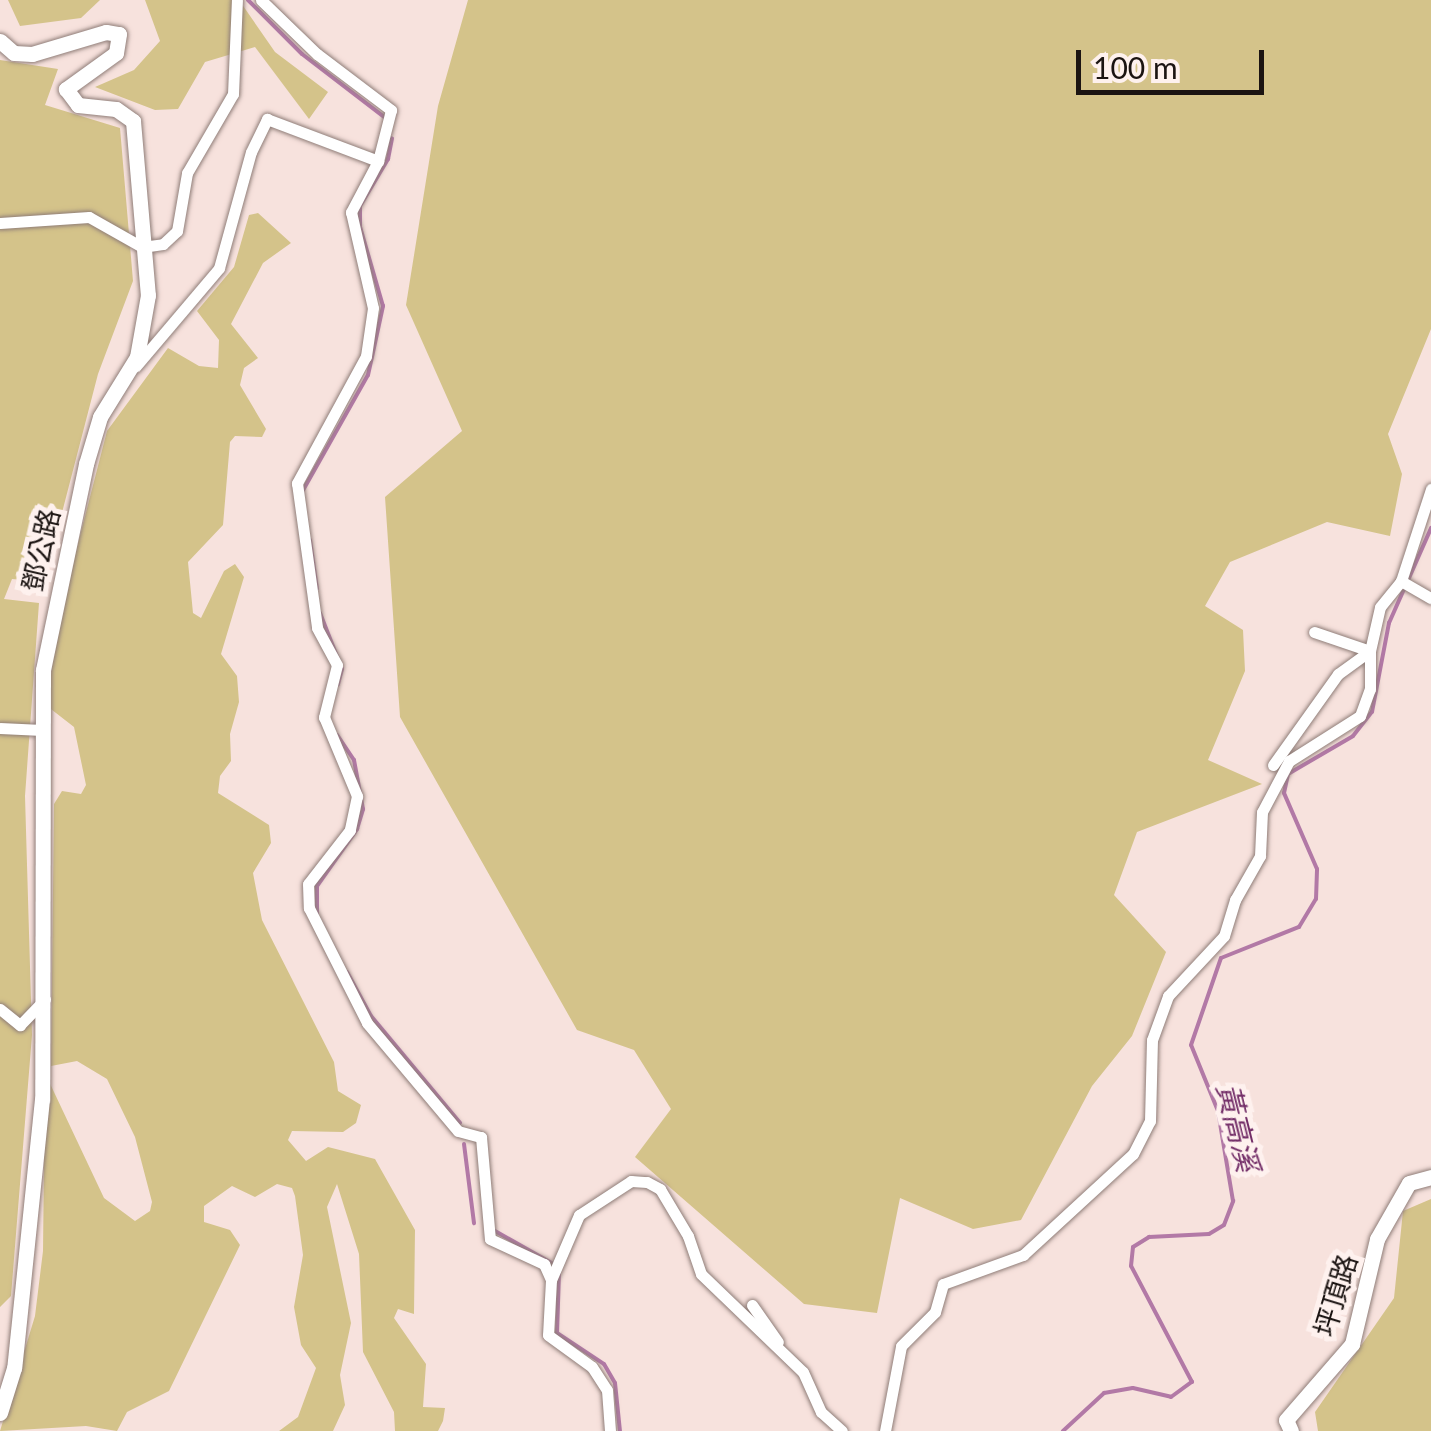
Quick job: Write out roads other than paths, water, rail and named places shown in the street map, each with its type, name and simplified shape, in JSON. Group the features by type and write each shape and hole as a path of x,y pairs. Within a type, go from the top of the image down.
{"street":[{"path":"0,223 89,218 142,247 163,244 178,231 187,173 233,94 237,0"},
{"path":"262,0 317,54 391,110 378,160 351,212 373,308 366,356 297,483 317,628 336,664 324,717 357,796 350,830 316,869 306,896 367,1022 458,1130 480,1136 490,1239 544,1264 551,1280"},
{"name":"鄧公路","path":"0,42 14,52 32,54 106,32 119,34 116,53 66,89 78,104 116,110 133,122 147,310 126,378 100,417 57,580 43,670 44,999 29,1252 14,1368 0,1412"},
{"path":"126,378 220,268 251,152 267,119 378,160"},
{"path":"885,1431 900,1346 935,1312 943,1284 1024,1255 1133,1154 1150,1121 1152,1040 1168,996 1224,936 1235,900 1260,856 1262,812 1289,761 1360,716 1370,689 1370,651 1380,607 1401,581 1431,490"},
{"path":"1401,581 1431,598"},
{"path":"1314,632 1370,651"},
{"path":"1273,764 1338,674 1370,651"},
{"path":"0,728 42,730"},
{"path":"0,1009 20,1025 44,999"},
{"name":"坪頂路","path":"1292,1431 1286,1420 1352,1344 1377,1240 1409,1183 1431,1177"},
{"path":"610,1431 600,1378 548,1335 551,1280 579,1215 631,1181 646,1182 660,1189 688,1236 701,1274 803,1372 821,1412 842,1431"},
{"path":"752,1305 784,1353"}],"waterway":[{"path":"248,0 302,54 384,117"},
{"path":"302,492 368,375 383,306 360,227 360,206 388,159 392,138"},
{"name":"黃高溪","path":"1063,1431 1104,1393 1133,1388 1171,1397 1192,1382 1131,1266 1133,1247 1149,1237 1209,1234 1224,1225 1233,1201 1218,1111 1191,1045 1221,958 1299,927 1316,899 1317,869 1284,793 1288,774 1353,736 1372,712 1389,623 1431,528"},
{"path":"310,540 317,589"},
{"path":"320,613 342,669 338,684"},
{"path":"317,915 317,886 357,829 363,809 354,760 337,735"},
{"path":"347,972 371,1016 460,1123"},
{"path":"464,1144 474,1223"},
{"path":"495,1231 555,1265"},
{"path":"559,1273 557,1333 604,1364 615,1383 620,1431"}]}
